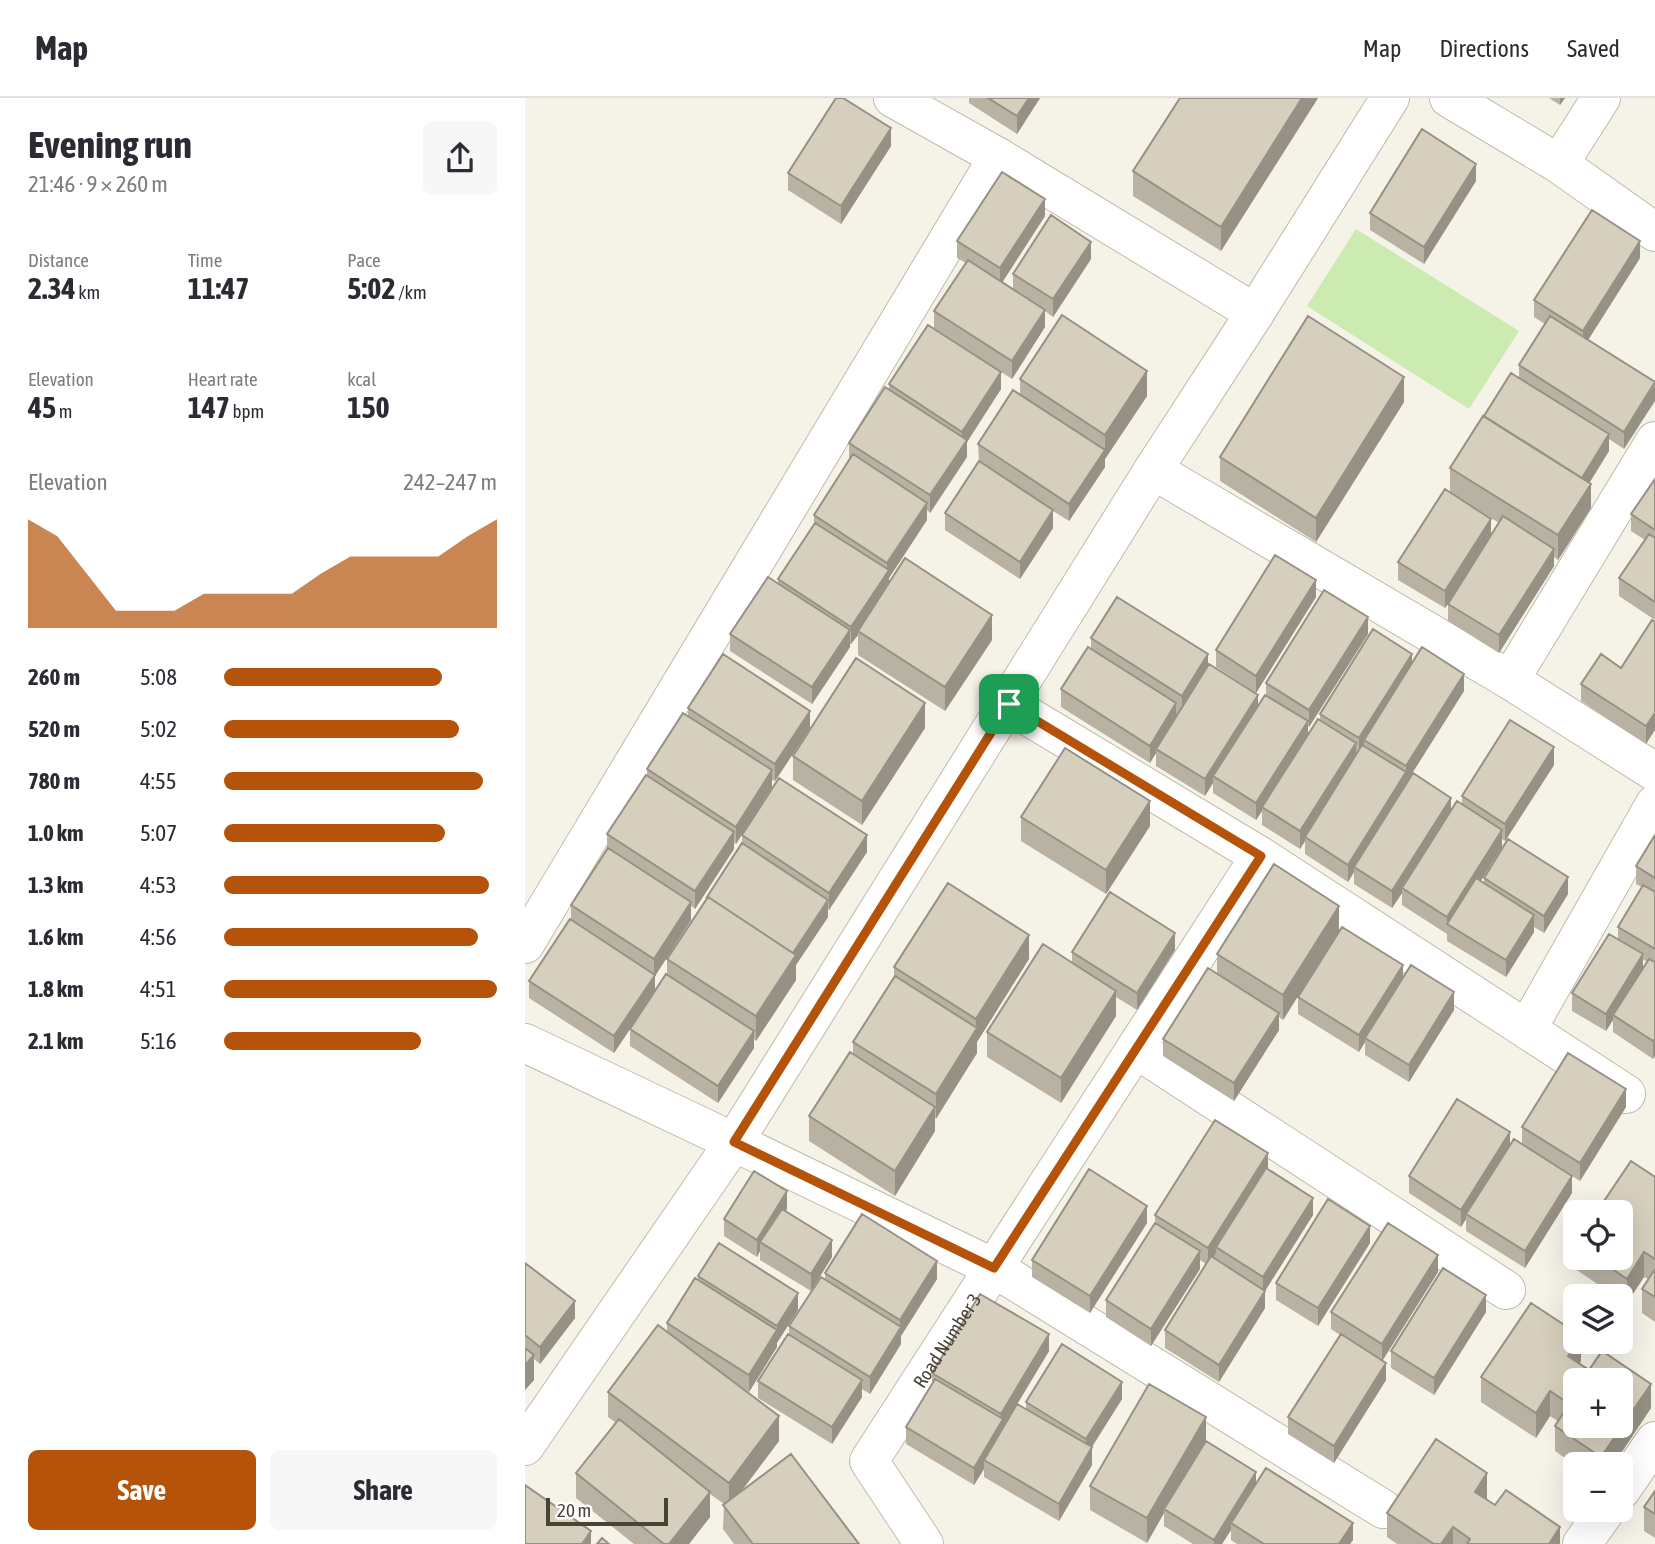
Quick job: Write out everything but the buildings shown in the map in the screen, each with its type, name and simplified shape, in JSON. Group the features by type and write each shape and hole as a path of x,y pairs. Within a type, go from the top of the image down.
{"street":[{"path":"893,98 997,157 1255,313"},
{"path":"525,1446 734,1142 1153,470 1390,98"},
{"path":"1449,98 1559,164 1655,232"},
{"path":"1559,164 1601,98"},
{"path":"525,943 997,157"},
{"path":"1510,680 1655,441"},
{"path":"1153,470 1510,680 1655,772"},
{"path":"1009,704 1261,856 1626,1094"},
{"path":"1527,1029 1655,804"},
{"name":"Road Number 3","path":"923,1544 870,1461 1261,856"},
{"path":"525,1043 994,1268 1383,1509"},
{"path":"1136,1049 1506,1290"},
{"path":"1633,1472 1655,1441"},
{"path":"1582,1544 1598,1522"}],"green space":[{"path":"1356,229 1519,331 1469,409 1307,306"}],"route":[{"path":"1009,704 1261,856 994,1268 734,1142 1009,704"}]}
